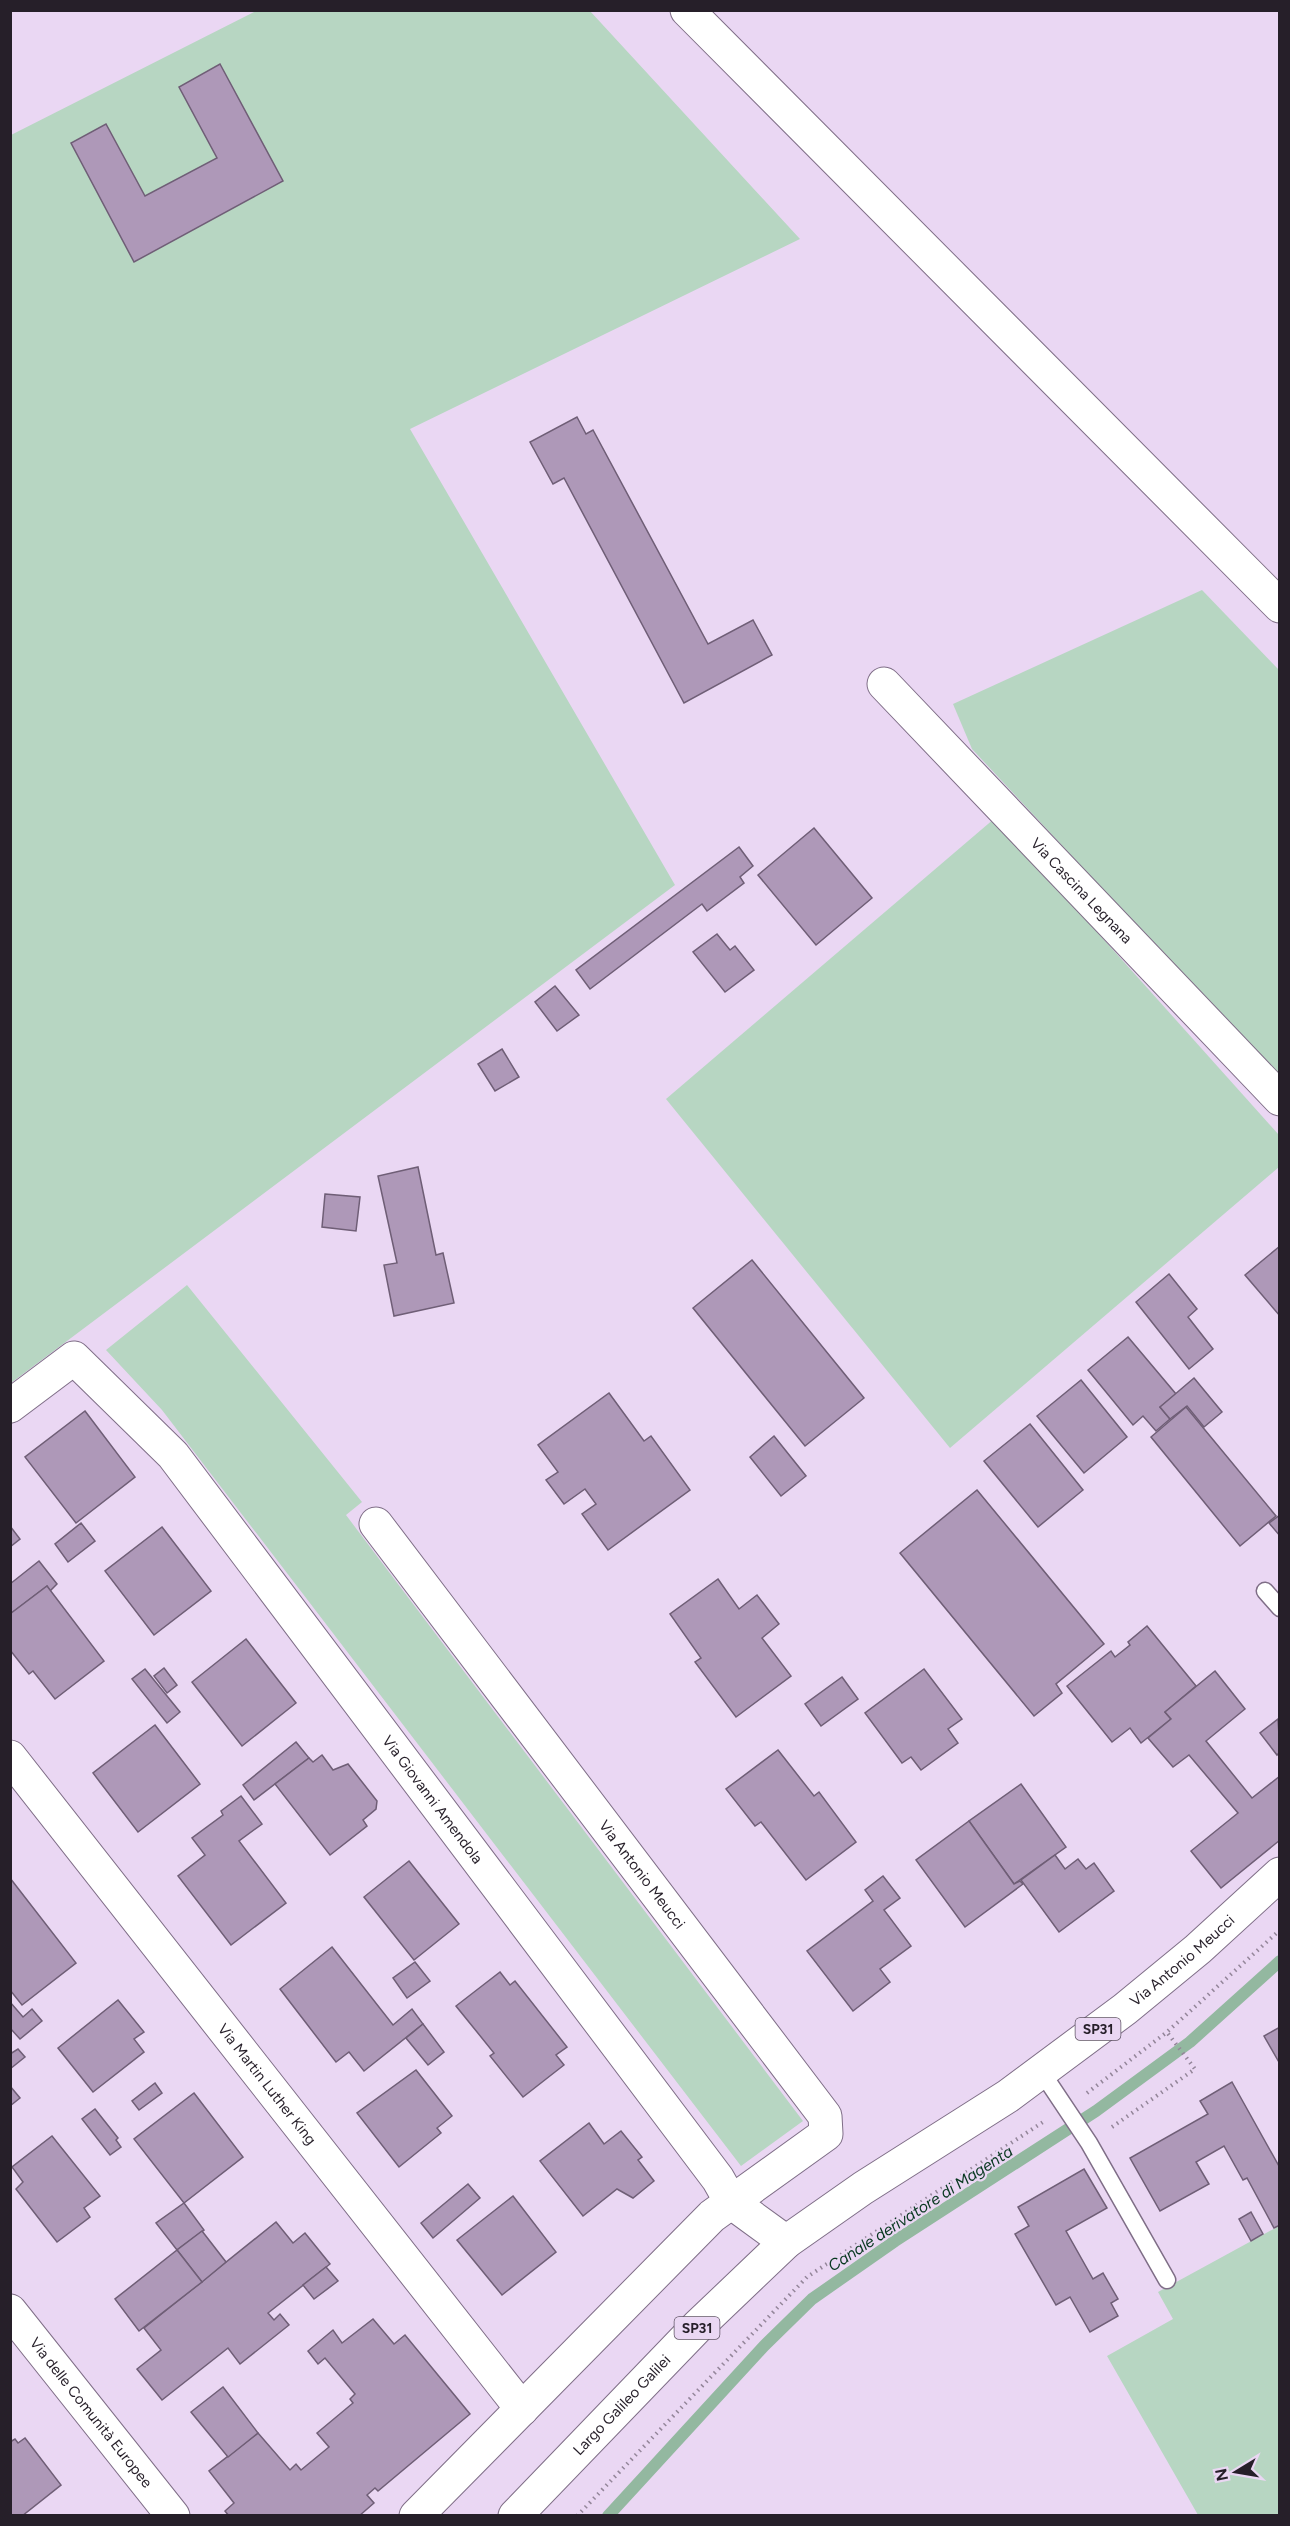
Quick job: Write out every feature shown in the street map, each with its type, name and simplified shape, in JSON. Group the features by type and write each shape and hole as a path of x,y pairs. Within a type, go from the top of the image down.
{"street":[{"path":"687,10 1280,606"},
{"name":"Via Cascina Legnana","path":"884,684 1280,1099"},
{"name":"Via Giovanni Amendola","path":"10,1406 74,1358 173,1455 718,2179 731,2202 786,2242"},
{"name":"Via Antonio Meucci","path":"376,1524 825,2116 826,2134 731,2202"},
{"name":"Via Martin Luther King","path":"10,1758 522,2409"},
{"name":"Via Antonio Meucci","path":"901,2166 1008,2096 1125,2009 1190,1956 1280,1874"},
{"name":"Largo Galileo Galilei","path":"515,2516 698,2326 786,2242 863,2188 901,2166"},
{"path":"416,2516 712,2216 731,2202"},
{"name":"Via delle Comunità Europee","path":"10,2311 173,2516"}],"lane":[{"path":"1265,1591 1280,1608"},
{"path":"1041,2072 1088,2141 1167,2280"}],"path":[{"path":"577,2516 807,2277 1067,2110 1167,2032 1280,1930"},
{"path":"1088,2141 1195,2069 1174,2041"}],"green space":[{"path":"256,11 590,11 800,239 410,429 675,885 11,1383 11,135"},
{"path":"1202,590 1279,670 1279,1078 972,749 953,704"},
{"path":"995,818 1279,1135 1279,1167 950,1448 666,1099"},
{"path":"187,1285 362,1502 346,1515 803,2121 741,2166 162,1410 106,1350"},
{"path":"1279,2226 1279,2515 1198,2515 1107,2356 1173,2319 1158,2292"}],"building":[{"path":"220,64 283,181 134,262 71,143 106,124 145,196 217,158 179,87"},
{"path":"577,417 586,434 593,430 708,644 753,620 772,655 684,703 564,478 553,484 530,442"},
{"path":"814,828 872,898 816,945 758,875"},
{"path":"739,847 753,866 740,877 744,883 707,911 702,904 590,989 576,970"},
{"path":"717,934 730,950 735,946 754,970 725,992 693,952"},
{"path":"555,986 579,1015 557,1031 535,1002"},
{"path":"502,1049 519,1077 495,1091 478,1064"},
{"path":"418,1167 436,1255 443,1253 454,1303 394,1316 384,1265 397,1263 378,1176"},
{"path":"325,1194 360,1197 356,1231 322,1227"},
{"path":"1280,1246 1280,1316 1245,1275"},
{"path":"752,1260 864,1398 805,1446 693,1308"},
{"path":"1169,1274 1197,1309 1188,1317 1213,1349 1189,1369 1136,1302"},
{"path":"1128,1337 1176,1394 1160,1407 1170,1419 1156,1431 1143,1416 1133,1425 1088,1370"},
{"path":"1194,1378 1222,1412 1204,1427 1187,1406 1170,1419 1160,1407"},
{"path":"1081,1380 1127,1437 1084,1473 1037,1416"},
{"path":"609,1393 644,1441 651,1436 690,1490 608,1550 582,1514 596,1504 585,1489 564,1504 546,1480 558,1472 538,1445"},
{"path":"1186,1407 1276,1516 1240,1546 1151,1437"},
{"path":"85,1411 135,1477 76,1523 25,1457"},
{"path":"1030,1424 1083,1490 1038,1527 984,1461"},
{"path":"774,1436 806,1476 781,1496 750,1457"},
{"path":"977,1490 1104,1644 1056,1684 1062,1693 1034,1716 900,1553"},
{"path":"1280,1515 1280,1536 1269,1523"},
{"path":"81,1523 95,1541 68,1562 55,1544"},
{"path":"10,1526 20,1539 10,1547"},
{"path":"162,1527 211,1591 154,1635 105,1571"},
{"path":"39,1561 57,1584 50,1591 47,1586 10,1614 10,1584"},
{"path":"718,1579 739,1609 757,1595 779,1624 762,1638 791,1676 736,1717 695,1662 701,1658 670,1614"},
{"path":"47,1586 104,1661 55,1699 33,1671 29,1674 10,1650 10,1614"},
{"path":"1147,1626 1196,1686 1165,1712 1171,1719 1141,1743 1130,1728 1112,1742 1067,1686 1111,1651 1115,1657 1130,1645 1128,1642"},
{"path":"246,1639 296,1703 242,1746 192,1682"},
{"path":"164,1668 177,1685 167,1693 154,1676"},
{"path":"145,1669 180,1712 167,1723 132,1679"},
{"path":"924,1669 962,1719 948,1729 958,1743 921,1770 911,1757 902,1763 865,1713"},
{"path":"1215,1671 1245,1709 1206,1741 1252,1798 1280,1776 1280,1840 1221,1888 1191,1851 1238,1813 1189,1755 1173,1767 1148,1738 1171,1719 1165,1712"},
{"path":"842,1677 858,1699 821,1726 805,1704"},
{"path":"1278,1719 1280,1752 1277,1755 1260,1733"},
{"path":"155,1725 200,1784 138,1832 93,1773"},
{"path":"296,1742 309,1758 254,1800 243,1785"},
{"path":"778,1750 814,1796 819,1792 856,1842 806,1880 761,1822 755,1826 726,1789"},
{"path":"322,1755 333,1770 348,1764 377,1801 376,1809 363,1820 367,1826 330,1855 275,1784 309,1758 313,1762"},
{"path":"1021,1784 1066,1847 1014,1884 969,1821"},
{"path":"241,1796 262,1824 239,1841 286,1903 231,1945 178,1876 205,1855 192,1838 223,1815 221,1811"},
{"path":"969,1821 1014,1884 1020,1881 1023,1884 965,1927 916,1860"},
{"path":"1055,1855 1065,1869 1078,1859 1086,1869 1094,1863 1114,1891 1059,1932 1021,1880"},
{"path":"409,1861 459,1924 414,1960 364,1897"},
{"path":"883,1876 900,1898 884,1910 911,1946 880,1969 890,1982 853,2011 807,1951 873,1901 865,1890"},
{"path":"10,1878 76,1963 22,2005 10,1990"},
{"path":"332,1947 393,2025 412,2009 423,2024 364,2071 349,2052 336,2062 280,1989"},
{"path":"415,1962 430,1981 407,1998 393,1978"},
{"path":"500,1972 510,1985 515,1981 567,2047 556,2055 564,2065 523,2097 490,2056 494,2053 456,2006"},
{"path":"118,2000 144,2032 134,2039 144,2052 93,2092 58,2048"},
{"path":"10,2002 23,2017 32,2009 42,2021 20,2039 10,2028"},
{"path":"423,2024 444,2052 428,2065 406,2038"},
{"path":"1280,2027 1280,2064 1264,2036"},
{"path":"18,2049 25,2057 10,2069 10,2054"},
{"path":"416,2070 452,2116 437,2128 441,2133 399,2167 357,2113"},
{"path":"1232,2082 1280,2168 1280,2225 1274,2228 1247,2178 1243,2180 1224,2146 1196,2162 1209,2184 1160,2211 1130,2158 1208,2114 1200,2101"},
{"path":"155,2083 162,2093 139,2110 132,2101"},
{"path":"10,2086 20,2098 10,2106"},
{"path":"194,2093 243,2157 184,2203 134,2139"},
{"path":"95,2109 118,2138 116,2140 121,2147 110,2155 82,2119"},
{"path":"589,2123 604,2144 621,2131 642,2157 638,2160 654,2181 633,2198 617,2189 583,2216 540,2161"},
{"path":"52,2136 100,2196 84,2208 90,2217 57,2242 16,2189 23,2182 12,2167"},
{"path":"1084,2169 1107,2208 1066,2231 1093,2279 1103,2273 1118,2299 1111,2303 1118,2316 1090,2332 1070,2297 1056,2305 1015,2234 1029,2226 1018,2207"},
{"path":"468,2184 480,2198 433,2238 421,2223"},
{"path":"513,2196 556,2252 502,2295 457,2240"},
{"path":"184,2203 204,2230 177,2250 156,2223"},
{"path":"1251,2212 1263,2234 1251,2241 1239,2219"},
{"path":"276,2222 293,2243 305,2233 330,2264 268,2313 274,2320 280,2314 289,2325 240,2364 228,2348 162,2400 137,2369 161,2350 144,2328"},
{"path":"202,2231 226,2262 202,2282 177,2250"},
{"path":"177,2250 202,2282 139,2331 115,2299"},
{"path":"326,2267 338,2281 314,2299 303,2285"},
{"path":"373,2319 394,2344 405,2335 470,2414 378,2491 375,2488 367,2495 374,2503 359,2516 229,2516 225,2511 234,2503 209,2471 258,2433 290,2470 296,2464 301,2470 329,2447 317,2433 353,2403 350,2399 355,2394 325,2358 318,2364 308,2351 333,2330 342,2343"},
{"path":"223,2387 258,2433 228,2457 191,2412"},
{"path":"25,2438 61,2485 22,2516 10,2516 10,2442 15,2439 18,2443"}],"waterway":[{"name":"Canale derivatore di Magenta","path":"608,2516 764,2346 812,2299 895,2241 1096,2111 1190,2042 1280,1961"}]}
